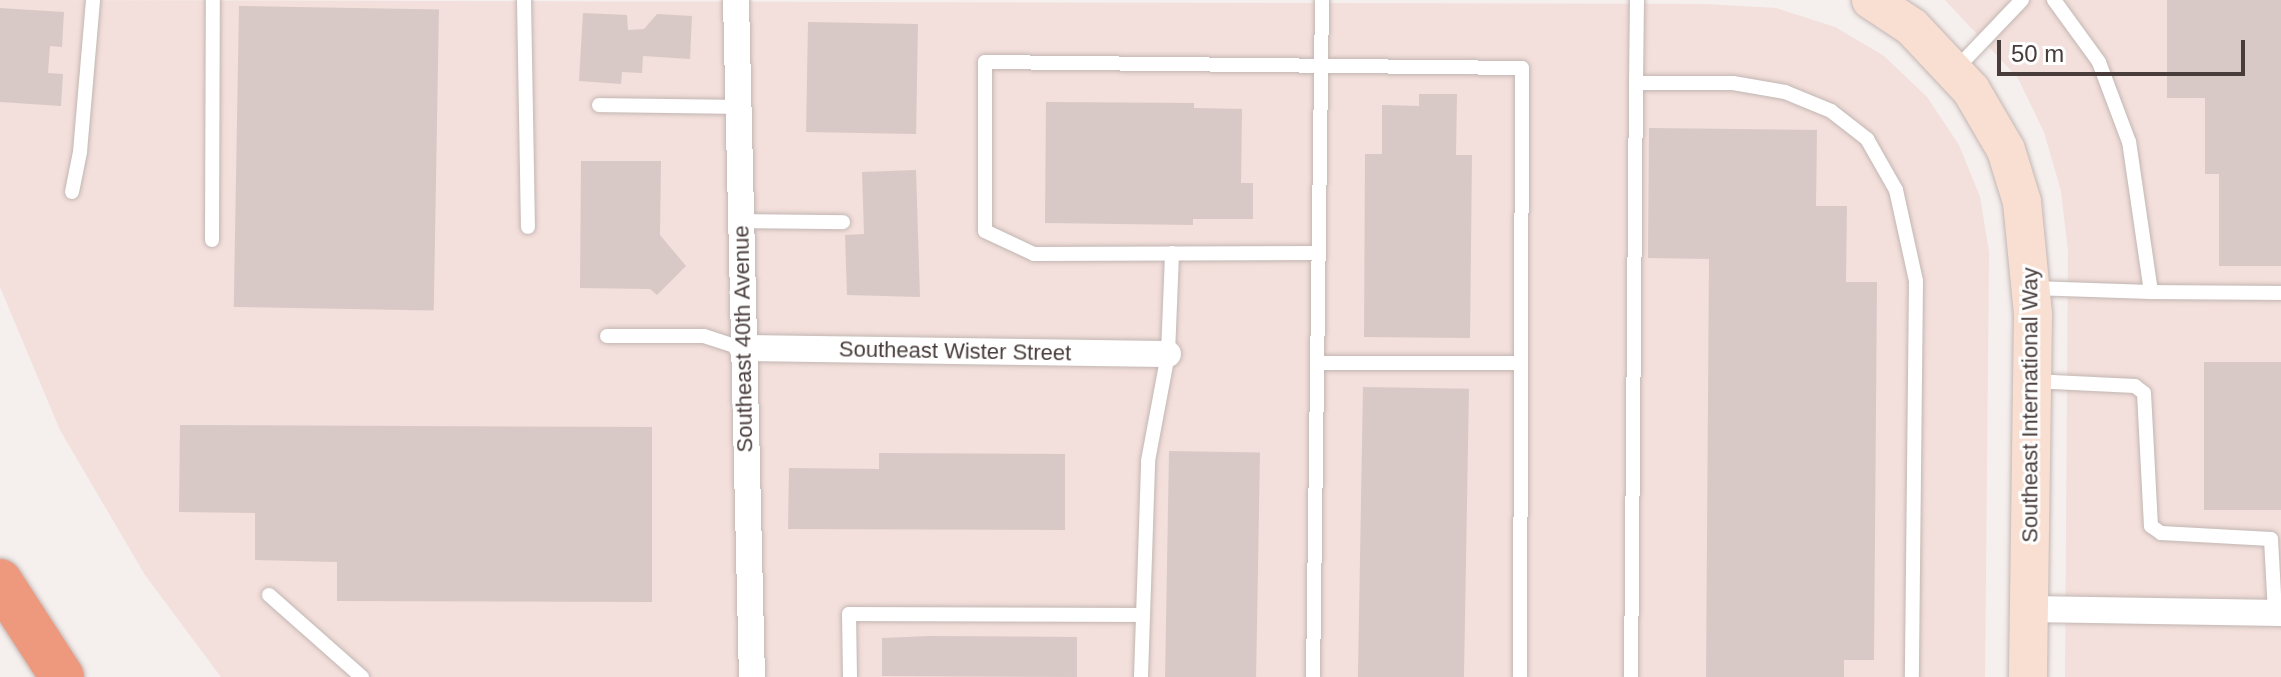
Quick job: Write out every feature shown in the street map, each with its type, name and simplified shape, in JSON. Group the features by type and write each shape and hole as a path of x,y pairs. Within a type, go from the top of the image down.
{"highway":[{"path":"0,581 62,677"}],"street":[{"name":"Southeast 40th Avenue","path":"736,0 752,677"},
{"name":"Southeast International Way","path":"1871,0 1912,27 1955,70 1997,129 2016,175 2032,288 2028,677"},
{"name":"Southeast Wister Street","path":"742,348 1168,354"},
{"path":"2029,609 2278,613"}],"lane":[{"path":"72,192 80,152 93,0"},
{"path":"212,240 213,0"},
{"path":"524,0 528,227"},
{"path":"1313,677 1322,0"},
{"path":"1631,677 1637,0"},
{"path":"1955,70 2022,0"},
{"path":"2054,0 2099,62 2129,142 2151,292"},
{"path":"1319,253 1034,254 985,231 985,62 1522,68 1520,677"},
{"path":"1636,83 1733,83 1785,92 1831,111 1867,139 1896,190 1916,281 1912,677"},
{"path":"599,105 737,107"},
{"path":"740,221 843,222"},
{"path":"1141,677 1148,461 1168,354 1172,253"},
{"path":"2032,288 2281,293"},
{"path":"607,336 704,336 742,348"},
{"path":"1317,363 1521,363"},
{"path":"2032,381 2135,386 2144,393 2151,526 2161,533 2271,539 2278,613"},
{"path":"269,595 362,677"},
{"path":"850,677 849,614 1143,615"}],"shaded area":[{"path":"0,0 1705,4 1776,8 1835,27 1884,56 1927,97 1959,145 1980,197 1989,252 1985,677 221,677 145,575 60,430 0,287"},
{"path":"1945,0 2281,0 2281,677 2065,677 2068,251 2061,191 2044,132 2018,78"}],"building":[{"path":"2167,0 2281,0 2281,266 2219,266 2219,174 2205,174 2205,98 2167,98"},
{"path":"239,6 439,9 434,310 234,307"},
{"path":"0,8 64,12 62,47 50,46 48,73 63,74 61,106 0,102"},
{"path":"583,13 627,15 628,30 644,29 657,14 692,16 690,59 643,56 642,73 622,72 621,84 579,81"},
{"path":"808,22 918,24 916,134 806,132"},
{"path":"1419,94 1457,94 1456,155 1472,155 1470,338 1364,337 1365,154 1382,154 1382,105 1419,106"},
{"path":"1046,102 1194,103 1194,108 1242,109 1241,183 1253,183 1253,219 1193,219 1193,225 1045,223"},
{"path":"1649,128 1817,130 1816,206 1847,206 1846,282 1877,282 1874,660 1844,660 1844,677 1706,677 1709,259 1648,258"},
{"path":"581,161 661,161 660,235 686,266 657,295 650,289 580,288"},
{"path":"916,170 920,297 847,295 845,235 864,234 862,172"},
{"path":"2204,362 2281,362 2281,510 2204,510"},
{"path":"1363,387 1469,389 1464,677 1358,677"},
{"path":"180,425 652,427 652,602 337,601 337,562 255,560 255,513 179,512"},
{"path":"1169,451 1260,453 1256,677 1165,677"},
{"path":"879,453 1065,454 1065,530 788,529 789,468 879,469"},
{"path":"1077,637 1077,677 882,676 882,638"}]}
